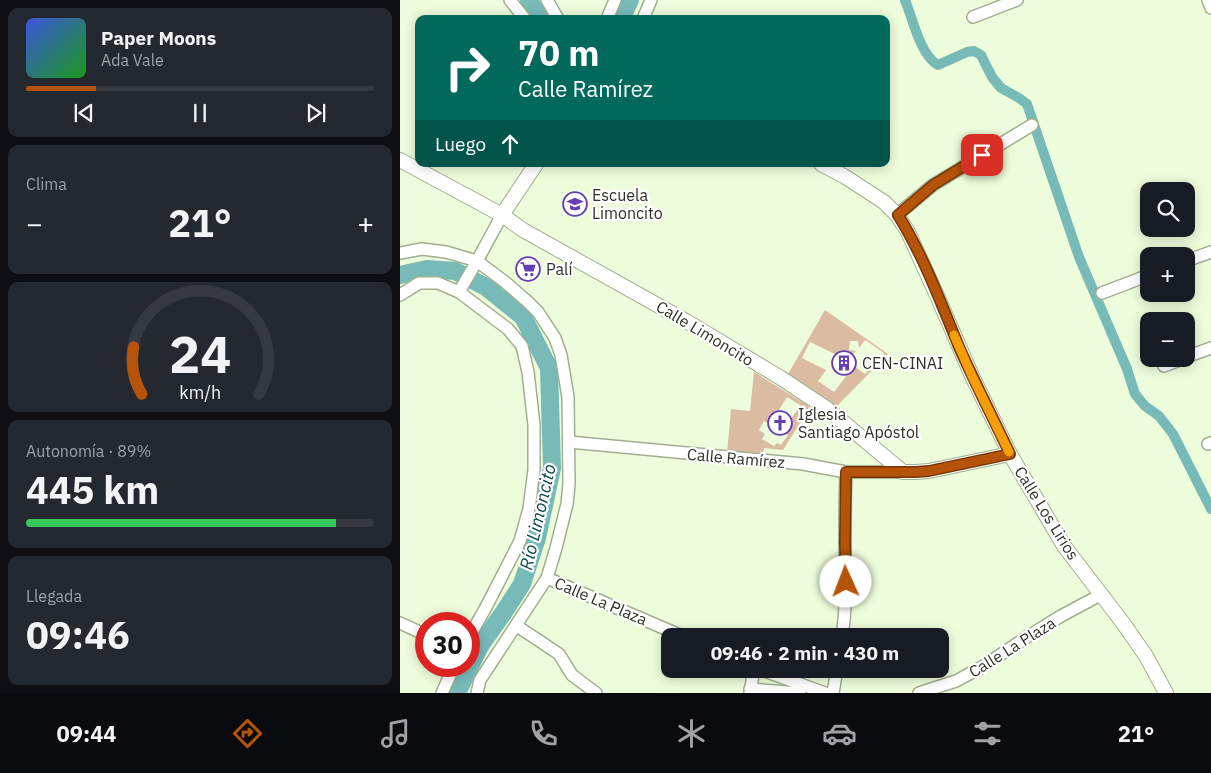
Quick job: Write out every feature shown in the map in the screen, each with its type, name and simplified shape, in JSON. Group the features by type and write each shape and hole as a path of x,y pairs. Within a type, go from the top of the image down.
{"street":[{"path":"510,0 522,15"},
{"path":"547,0 556,15"},
{"path":"609,15 615,0"},
{"path":"644,15 650,0"},
{"path":"973,17 1017,0"},
{"path":"1208,0 1211,8"},
{"path":"898,215 933,185 1032,126"},
{"name":"Calle Limoncito","path":"400,160 502,215 523,230 686,321 781,378 826,408 903,472"},
{"path":"460,290 502,215 534,167"},
{"name":"Calle Los Lirios","path":"827,167 884,202 898,215 936,291 972,376 1010,454 1064,546 1102,594 1146,656 1166,693"},
{"path":"400,253 422,249 446,252 505,282 528,302 542,318 555,338 562,355 568,397 569,484 567,504 556,548 547,578 480,680 477,693"},
{"path":"1195,258 1211,252"},
{"path":"1102,293 1140,278"},
{"path":"400,295 419,283 438,283 460,290 508,329 522,346 528,372 534,425 534,470 528,509 520,541 480,618"},
{"path":"1195,354 1211,348"},
{"name":"Calle Ramírez","path":"569,442 803,464 846,472 903,472"},
{"path":"903,472 929,471 1010,454"},
{"path":"843,628 846,582 846,472"},
{"name":"Calle La Plaza","path":"547,578 663,628"},
{"name":"Calle La Plaza","path":"919,693 956,681 982,668 1031,634 1102,594"},
{"path":"400,623 415,630"},
{"path":"517,626 559,654 572,675 596,693"},
{"path":"442,693 449,677"},
{"path":"752,678 750,691 800,693"},
{"path":"784,678 825,693"},
{"path":"832,693 835,678"}],"shaded area":[{"path":"825,310 888,354 836,407 788,374","holes":["865,340 884,353 865,374 854,366 834,392 818,381 826,370 802,358 810,342 847,360 856,351 849,350 850,341 858,341 859,348"]},
{"path":"754,372 810,407 783,450 764,448 763,457 727,453 731,409 750,411","holes":["787,397 800,405 783,432 788,435 781,445 777,443 774,446 762,439 765,434 759,430 764,421 770,424"]}],"waterway":[{"name":"Río Limoncito","path":"529,0 538,15"},
{"name":"Río Limoncito","path":"623,15 630,0"},
{"path":"905,0 922,45 932,60 938,65 967,52 974,51 981,55 992,77 1001,88 1027,104 1079,257 1127,369 1135,394 1145,406 1159,416 1173,434 1211,509"},
{"name":"Río Limoncito","path":"400,275 427,269 455,271 486,287 523,317 549,368 552,468 537,538 522,584 480,646 457,693"}],"slow traffic":[{"path":"954,335 1009,452"}],"place":[{"name":"Escuela Limoncito","path":"575,204"},
{"name":"Palí","path":"528,269"},
{"name":"CEN-CINAI","path":"844,363"},
{"name":"Iglesia Santiago Apóstol","path":"780,423"}],"route":[{"path":"846,582 846,472 929,471 1010,454 972,376 936,291 898,215 933,185 982,155"}]}
